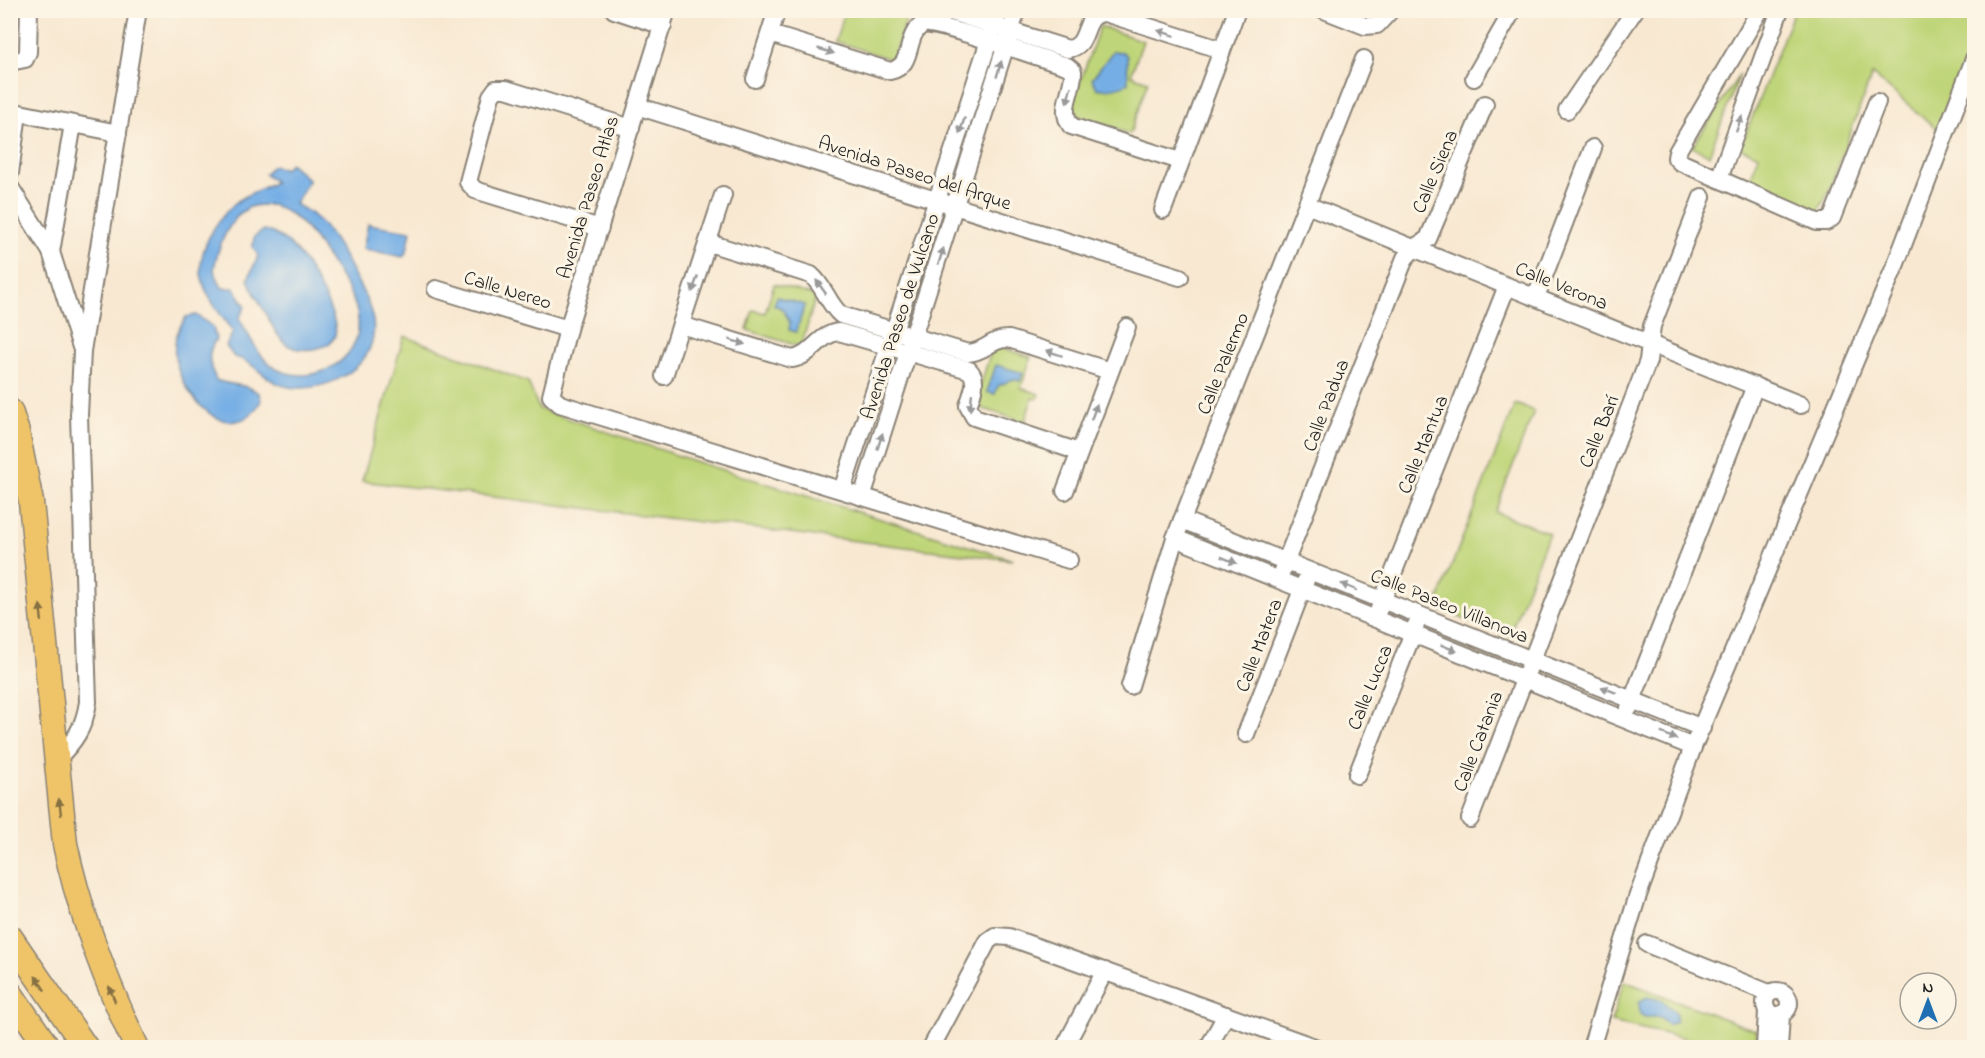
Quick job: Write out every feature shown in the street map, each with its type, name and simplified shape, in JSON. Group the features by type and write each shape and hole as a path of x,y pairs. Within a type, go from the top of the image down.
{"highway":[{"path":"10,411 17,432 31,502 65,844 75,893 114,998 137,1047"},
{"path":"10,937 86,1047"},
{"path":"10,993 48,1047"}],"street":[{"path":"10,62 25,59 28,52 29,10"},
{"path":"55,761 78,738 85,722 88,702 79,415 82,351 138,10"},
{"path":"614,10 665,18"},
{"path":"755,79 777,10"},
{"path":"945,10 1067,66 1073,71 1064,111 1071,126 1180,161"},
{"name":"Avenida Paseo de Vulcano","path":"862,497 956,208 1000,37 999,10"},
{"name":"Avenida Paseo de Vulcano","path":"842,490 937,202 1000,37 1017,10"},
{"path":"1164,210 1237,10"},
{"path":"1324,10 1365,26 1377,25 1390,10"},
{"path":"1474,78 1513,10"},
{"path":"1567,110 1635,10"},
{"path":"1760,10 1677,152 1676,158 1680,162 1817,222 1826,222 1832,218 1877,102"},
{"path":"1719,179 1780,10"},
{"path":"770,34 890,70 898,69 904,64 918,29 923,24 931,23 1068,49 1076,48 1082,43 1090,19 1097,14 1105,13 1221,50"},
{"name":"Avenida Paseo Atlas","path":"665,18 568,329 551,396 560,404 842,490"},
{"name":"Calle Palermo","path":"1130,686 1174,538 1364,59"},
{"path":"1591,1047 1636,898 1693,747 1895,266 1974,59"},
{"path":"600,228 476,190 468,182 491,96 496,89 506,89 631,128"},
{"name":"Calle Siena","path":"1415,247 1428,239 1485,104"},
{"name":"Avenida Paseo del Arque","path":"637,106 1180,278"},
{"path":"10,173 14,112 118,133"},
{"path":"51,252 73,124"},
{"path":"1536,297 1593,148"},
{"path":"10,187 51,252 82,351"},
{"path":"664,376 723,195"},
{"name":"Calle Barí","path":"1524,678 1648,361 1652,326 1702,197"},
{"name":"Calle Verona","path":"1307,205 1801,405"},
{"path":"709,243 811,276 821,284 834,309 841,315 969,370 974,375 975,382 968,406 974,417 1079,452"},
{"name":"Calle Padua","path":"1278,580 1405,258 1415,247"},
{"name":"Calle Mantua","path":"1376,618 1507,286"},
{"name":"Calle Nereo","path":"436,289 568,329"},
{"path":"681,325 792,359 803,358 824,336 831,333 893,339"},
{"path":"1065,491 1126,327"},
{"path":"912,345 968,353 985,349 994,340 1009,339 1110,371"},
{"path":"1625,718 1755,386"},
{"path":"842,490 1069,560"},
{"name":"Calle Paseo Villanova","path":"1182,520 1702,728"},
{"name":"Calle Paseo Villanova","path":"1174,538 1693,747"},
{"name":"Calle Matera","path":"1246,734 1310,571"},
{"name":"Calle Lucca","path":"1357,775 1420,616"},
{"name":"Calle Catania","path":"1470,819 1524,678"},
{"path":"931,1047 987,941 995,936 1009,937 1317,1047"},
{"path":"1647,944 1769,993 1780,991 1789,999 1788,1009 1774,1013"},
{"path":"1064,1047 1105,971"},
{"path":"1769,993 1764,1001 1774,1013 1779,1047"},
{"path":"1765,1047 1774,1013"},
{"path":"1208,1047 1226,1015"}],"green space":[{"path":"845,11 909,11 893,60 835,41"},
{"path":"1794,11 1974,11 1974,35 1938,130 1872,74 1828,194 1816,215 1747,187 1759,155 1740,148"},
{"path":"1100,26 1143,41 1131,75 1148,81 1130,134 1069,113"},
{"path":"1740,74 1709,155 1692,147"},
{"path":"774,284 816,296 801,347 747,330 753,310 765,313"},
{"path":"404,336 528,382 539,409 697,462 1013,560 362,481"},
{"path":"993,345 1031,357 1021,388 1039,394 1037,399 1032,398 1025,422 974,406"},
{"path":"1515,404 1534,411 1495,512 1549,533 1509,636 1435,608"},
{"path":"1624,981 1757,1031 1757,1047 1725,1047 1611,1022"}],"water":[{"path":"1113,51 1123,52 1127,56 1128,83 1113,88 1097,88 1092,79"},
{"path":"290,163 309,180 295,204 313,215 333,238 363,292 373,320 370,348 354,369 330,382 303,388 280,385 250,364 234,357 226,346 233,332 207,293 201,269 204,248 227,211 243,198 275,182 265,174 272,166 285,169","holes":["256,205 272,205 298,220 318,243 345,285 357,312 358,328 355,342 348,354 325,371 296,375 281,371 267,362 239,318 246,306 234,288 222,288 214,270 225,235 241,213"]},
{"path":"368,224 411,231 407,251 403,257 363,249"},
{"path":"264,230 290,244 323,294 334,320 335,331 332,341 323,347 303,350 282,341 254,292 248,279 258,256 253,247 254,237"},
{"path":"777,297 805,305 796,332 789,330 790,323 782,308 774,305"},
{"path":"196,315 213,327 216,339 211,349 210,359 216,380 259,393 261,401 248,416 233,421 218,418 204,409 191,395 181,378 176,360 175,343 186,317"},
{"path":"996,365 1023,373 1020,381 1013,379 998,386 995,394 987,392"},
{"path":"1647,997 1661,1000 1676,1013 1676,1021 1668,1025 1661,1017 1645,1017 1640,1014 1639,1002"}]}
